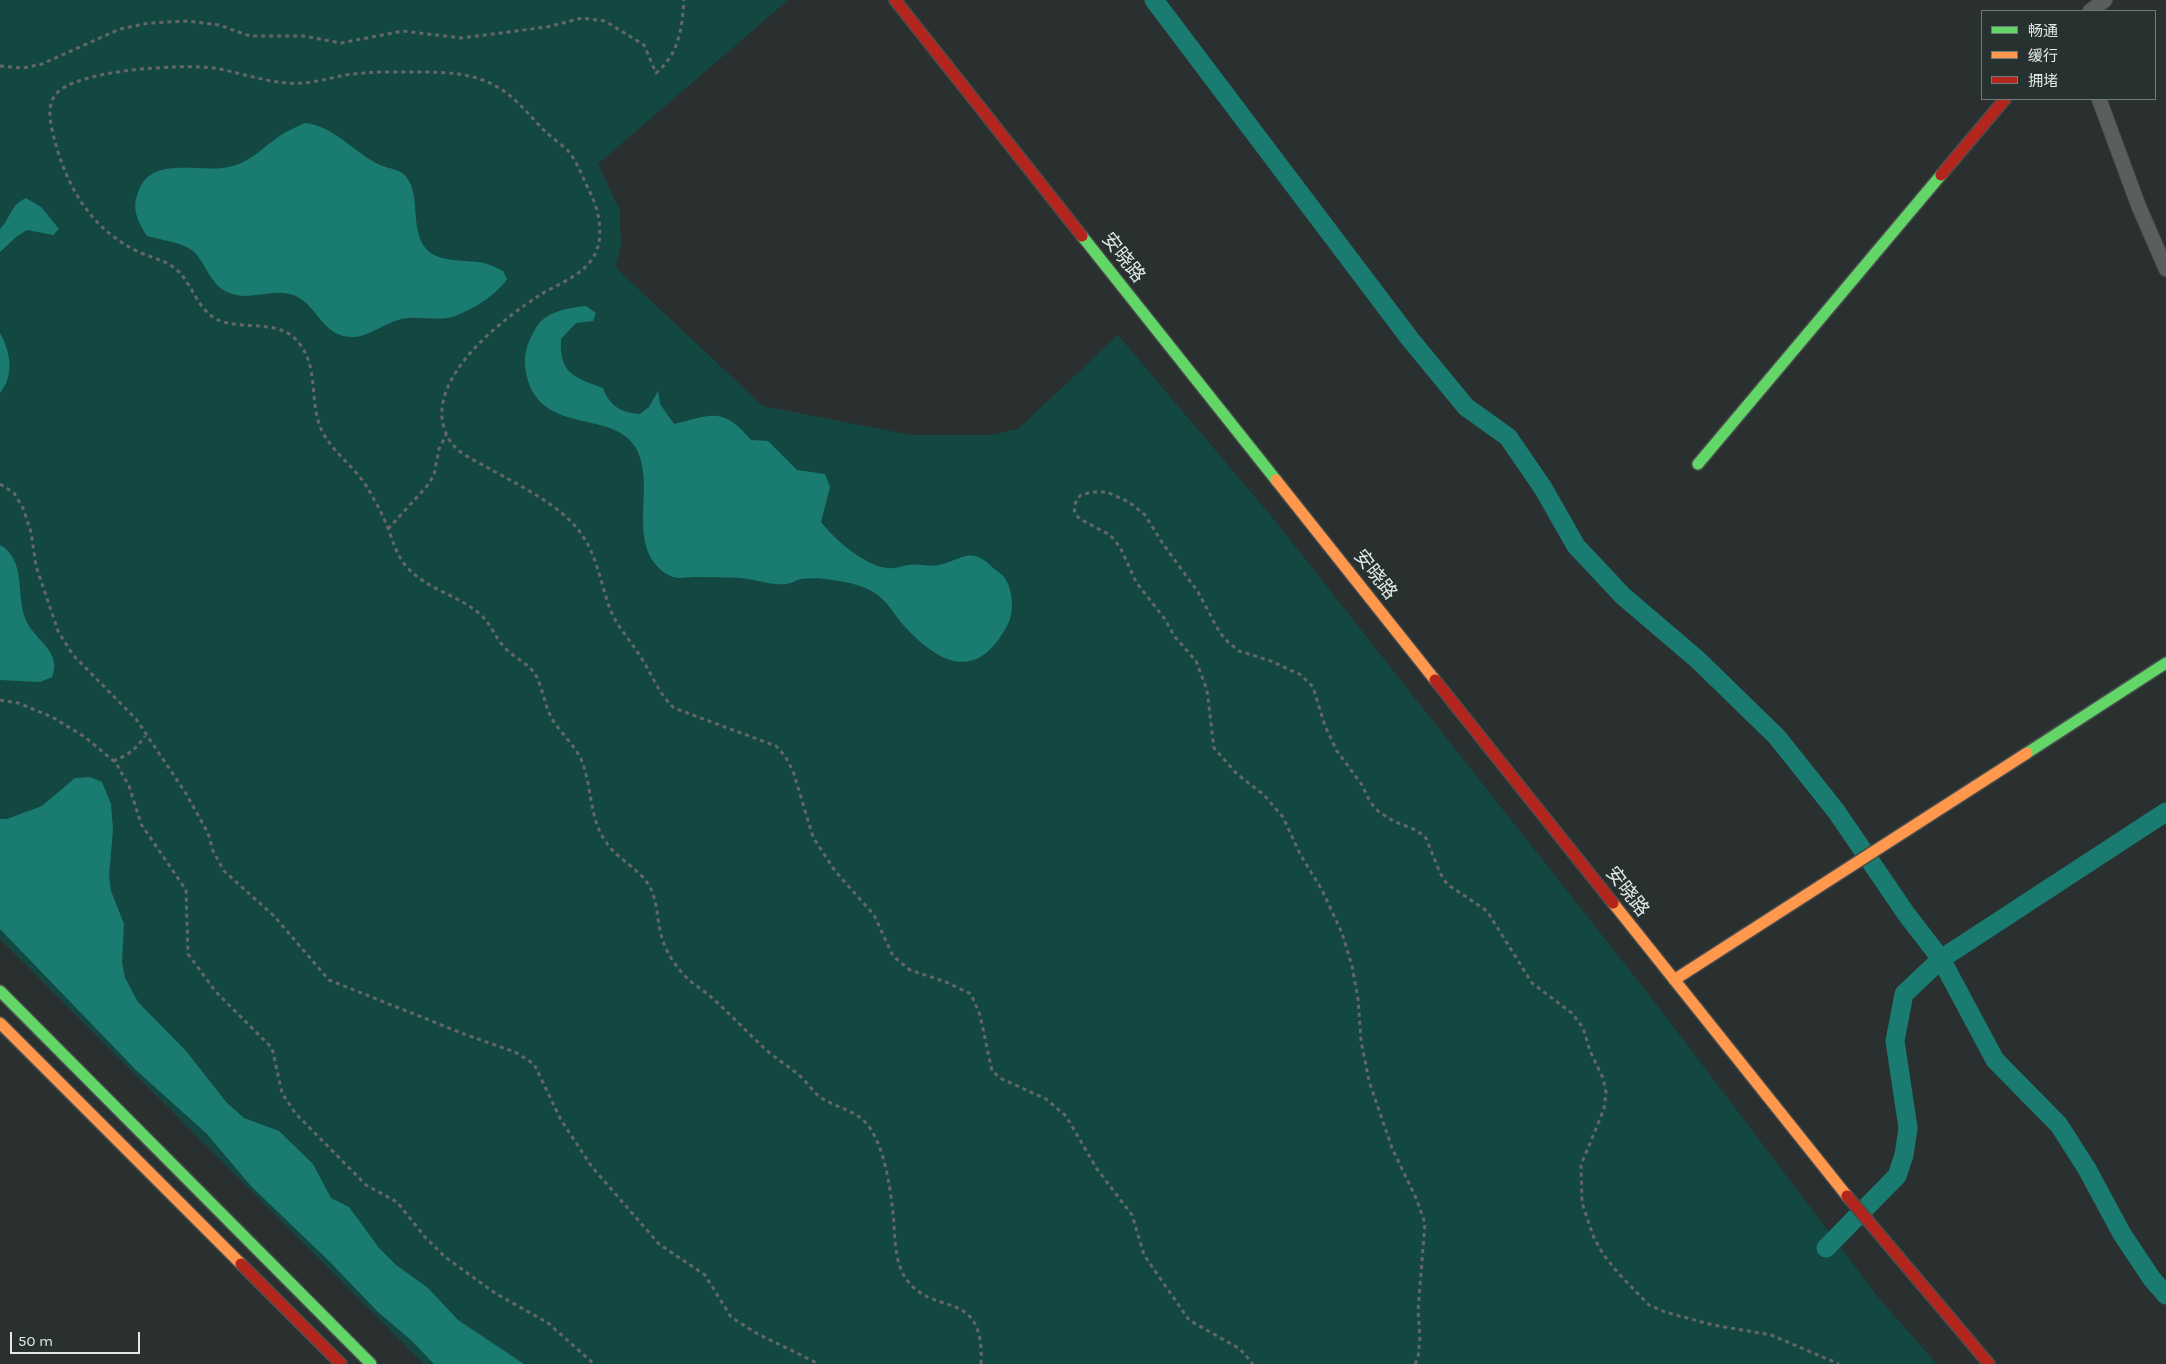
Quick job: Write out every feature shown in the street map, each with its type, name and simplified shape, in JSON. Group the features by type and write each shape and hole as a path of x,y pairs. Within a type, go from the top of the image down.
{"street":[{"name":"安晓路","path":"895,0 1827,1172 1989,1364"},
{"path":"2091,10 2105,0"},
{"path":"1698,464 2004,100"},
{"path":"2099,100 2139,207 2166,269"},
{"path":"1674,980 2166,662"},
{"path":"0,991 370,1364"},
{"path":"0,1023 341,1364"}],"path":[{"path":"0,66 23,68 42,64 120,29 149,23 188,20 219,25 250,36 303,36 341,43 403,31 431,36 477,36 548,27 582,18 605,21 644,45 656,73 666,65 679,40 684,0"},
{"path":"981,1364 982,1350 978,1328 972,1317 961,1309 925,1295 911,1284 899,1267 886,1170 870,1128 862,1118 821,1098 799,1076 772,1056 705,991 685,975 671,958 661,937 653,891 641,874 618,856 603,838 596,824 587,777 579,753 555,724 547,710 536,672 502,646 487,620 474,609 417,577 404,564 394,548 388,529 365,482 324,435 318,422 311,370 305,352 296,338 284,330 220,321 208,314 177,269 158,258 139,252 98,223 85,208 70,187 54,138 50,115 56,95 67,86 107,72 200,67 221,69 294,84 365,72 455,72 475,76 512,96 547,133 566,147 574,158 597,207 600,224 598,244 592,261 581,271 520,309 474,349 455,372 443,400 442,418 446,435 454,446 471,459 556,508 581,532 592,550 617,625 644,661 662,697 674,708 776,746 784,756 801,792 808,825 813,837 835,871 874,916 893,956 910,970 946,982 971,994 980,1015 992,1071 1002,1079 1046,1099 1066,1116 1097,1169 1132,1215 1144,1254 1189,1320 1240,1349 1253,1364"},
{"path":"388,529 427,486 434,474 439,449 446,435"},
{"path":"0,484 14,493 23,508 31,532 36,566 58,631 72,655 136,719 145,736 185,792 208,833 213,851 224,871 274,916 329,980 464,1034 515,1052 534,1064 561,1120 592,1167 659,1244 705,1275 731,1317 756,1334 819,1364"},
{"path":"1414,1364 1418,1358 1420,1337 1418,1310 1425,1223 1416,1198 1392,1148 1369,1081 1361,1041 1358,999 1352,966 1342,933 1322,890 1300,854 1283,816 1263,794 1238,775 1214,748 1207,690 1196,661 1175,637 1164,618 1136,582 1120,547 1110,535 1080,519 1075,514 1074,507 1081,495 1092,492 1107,492 1129,502 1145,514 1163,544 1198,592 1220,633 1228,642 1239,651 1272,661 1302,675 1312,687 1325,726 1337,752 1362,785 1370,802 1378,811 1392,821 1416,830 1426,838 1440,873 1447,884 1487,911 1532,983 1573,1014 1578,1021 1603,1078 1606,1092 1604,1109 1581,1165 1582,1203 1594,1238 1618,1273 1649,1305 1665,1312 1712,1325 1771,1335 1839,1364"},
{"path":"0,700 18,703 52,717 85,736 113,761 129,786 141,824 186,890 188,954 216,992 251,1030 272,1048 282,1093 295,1112 366,1185 397,1202 425,1237 445,1257 495,1292 548,1323 594,1364"},
{"path":"113,761 128,755 136,749 145,736"}],"shaded area":[{"path":"0,0 788,0 598,164 620,211 621,246 615,267 763,406 911,435 991,435 1018,429 1118,335 1272,517 1654,1001 1882,1302 1937,1364 424,1364 0,939"},
{"path":"305,123 326,129 371,160 396,170 406,177 412,189 419,234 427,250 432,254 445,259 488,264 503,271 507,279 497,291 484,301 470,310 455,316 449,318 402,319 363,335 347,337 331,330 310,307 298,297 290,294 274,293 243,296 227,292 216,284 193,251 177,243 147,236 140,225 135,208 139,190 146,179 156,172 167,169 221,168 240,164 281,135"},
{"path":"26,198 41,207 59,229 53,235 27,230 16,237 0,252 0,229 17,204"},
{"path":"586,306 596,313 593,321 576,323 561,339 563,360 566,367 576,377 603,388 613,404 627,412 640,414 649,407 658,391 660,404 674,424 708,416 725,418 733,422 751,440 768,441 797,470 825,474 830,487 821,522 842,544 870,563 896,568 912,565 939,565 966,556 984,560 1005,578 1011,596 1012,608 1010,619 997,642 985,654 973,660 960,662 947,659 920,642 880,597 858,585 812,578 781,584 740,578 678,578 670,576 661,570 651,557 645,543 643,528 644,480 642,464 637,450 627,437 613,429 563,415 548,408 535,396 527,377 525,357 527,346 540,322 558,311"},
{"path":"0,333 8,355 9,371 8,379 0,393"},
{"path":"0,545 14,559 25,618 54,660 52,677 40,682 0,680"},
{"path":"90,777 102,782 111,804 113,829 109,876 111,891 124,924 122,962 125,978 138,1002 186,1051 227,1103 244,1118 279,1131 313,1164 331,1198 349,1207 379,1248 396,1265 428,1288 458,1320 524,1364 434,1364 411,1340 378,1312 329,1261 251,1186 207,1134 136,1070 0,929 0,819 7,819 42,806 75,778"}],"waterway":[{"path":"1154,0 1410,339 1466,407 1508,437 1543,488 1576,546 1623,596 1698,660 1777,737 1836,811 1907,915 1941,959 1995,1060 2059,1125 2087,1169 2122,1234 2152,1279 2166,1295"},
{"path":"1826,1248 1897,1176 1904,1155 1908,1128 1895,1041 1904,994 1941,959 2166,812"}],"traffic: fast":[{"path":"1698,464 1941,175"},
{"path":"1082,236 1276,480"},
{"path":"2027,753 2166,663"},
{"path":"0,991 371,1364"}],"traffic: slow":[{"path":"1276,480 1435,680"},
{"path":"1674,980 2027,753"},
{"path":"1613,903 1847,1196"},
{"path":"0,1023 241,1264"}],"traffic: jam":[{"path":"895,0 1082,236"},
{"path":"1941,175 2004,100"},
{"path":"1435,680 1613,903"},
{"path":"1847,1196 1989,1364"},
{"path":"241,1264 341,1364"}]}
